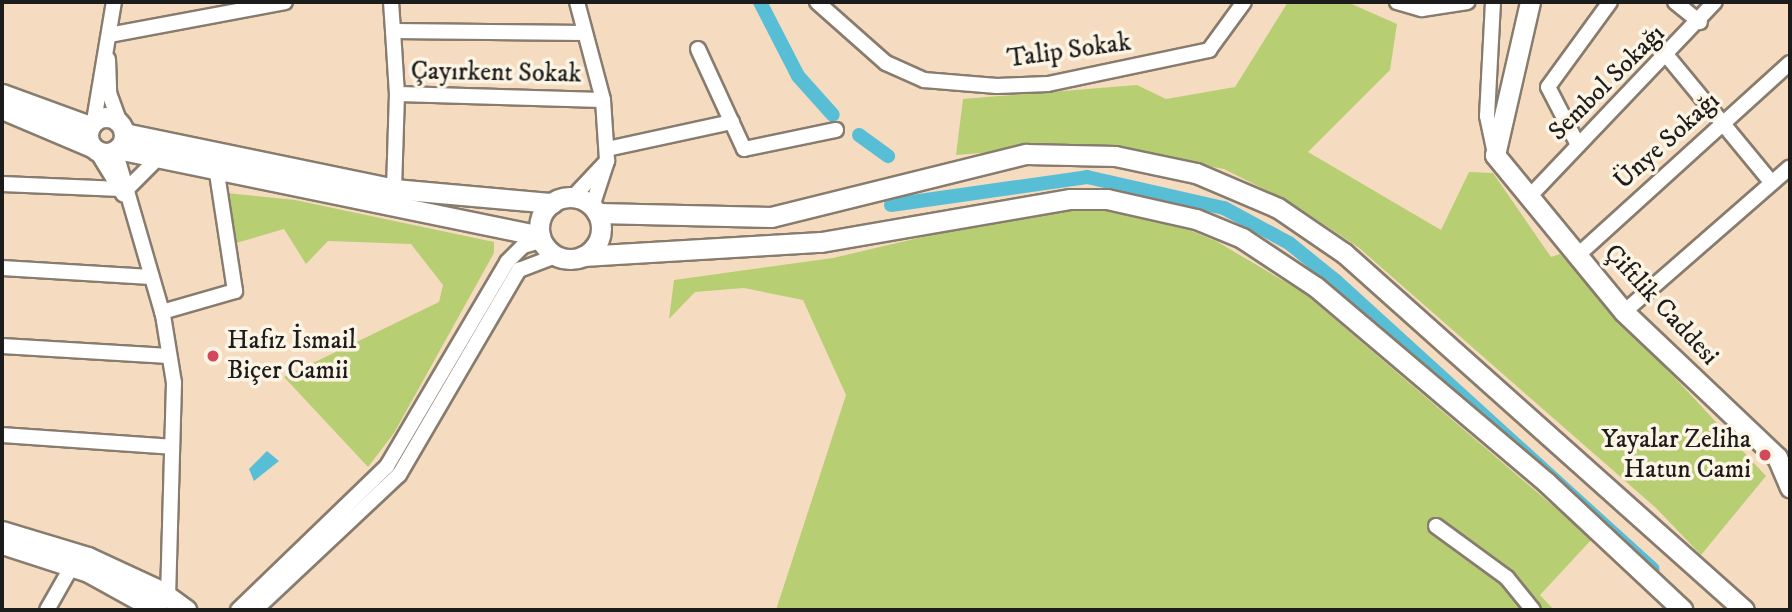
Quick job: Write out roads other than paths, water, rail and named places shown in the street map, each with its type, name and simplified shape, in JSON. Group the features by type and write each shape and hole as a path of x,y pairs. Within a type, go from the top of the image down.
{"street":[{"path":"92,123 114,2"},
{"path":"108,37 285,2"},
{"path":"391,2 397,94"},
{"path":"577,2 603,100 607,155 595,210 597,242 583,256"},
{"name":"Talip Sokak","path":"817,2 886,63 924,80 997,86 1048,84 1209,50 1244,2"},
{"path":"1397,2 1422,9 1466,2"},
{"path":"1493,2 1487,116 1495,155"},
{"path":"1495,155 1530,2"},
{"path":"1578,145 1548,87 1610,2"},
{"path":"1675,2 1700,22"},
{"name":"Sembol Sokağı","path":"1530,196 1668,57 1717,2"},
{"path":"393,30 585,33"},
{"path":"108,37 111,142"},
{"path":"698,49 744,149 836,130"},
{"path":"1668,57 1772,183"},
{"name":"Ünye Sokağı","path":"1578,255 1790,64"},
{"path":"2,94 92,123 111,142 394,189 552,203 573,197 607,155 732,122"},
{"name":"Çayırkent Sokak","path":"394,189 397,94 603,100"},
{"path":"2,109 111,142 156,161 541,238 556,256"},
{"path":"92,123 106,117 162,312 169,356 172,447 162,603"},
{"path":"573,197 595,210 771,217 1026,154 1115,156 1196,173 1278,208 1344,253 1744,610"},
{"name":"Çiftlik Caddesi","path":"1495,155 1624,312 1777,457 1790,487"},
{"path":"2,184 125,188 156,161"},
{"path":"1624,312 1790,167"},
{"path":"162,312 235,291 217,174"},
{"path":"255,610 399,475 519,270 556,256 821,242 1070,199 1107,199 1196,219 1242,237 1317,287 1612,540 1683,610"},
{"path":"541,238 541,215 552,203"},
{"path":"238,610 387,466 507,262 523,246 541,238"},
{"path":"2,268 151,277"},
{"path":"2,346 169,356"},
{"path":"2,435 172,447"},
{"path":"1436,526 1507,578 1533,610"},
{"path":"2,531 62,547 162,603"},
{"path":"2,544 72,566 162,603 187,610"},
{"path":"47,610 72,566"}],"water":[{"path":"267,451 279,461 254,481 249,469"}],"waterway":[{"path":"760,2 798,76 833,115"},
{"path":"859,135 888,156"},
{"path":"891,205 1087,177 1224,208 1289,243 1336,281 1653,569"}],"place":[{"name":"Hafız İsmail Biçer Camii","path":"213,356"},
{"name":"Yayalar Zeliha Hatun Cami","path":"1765,455"}]}
